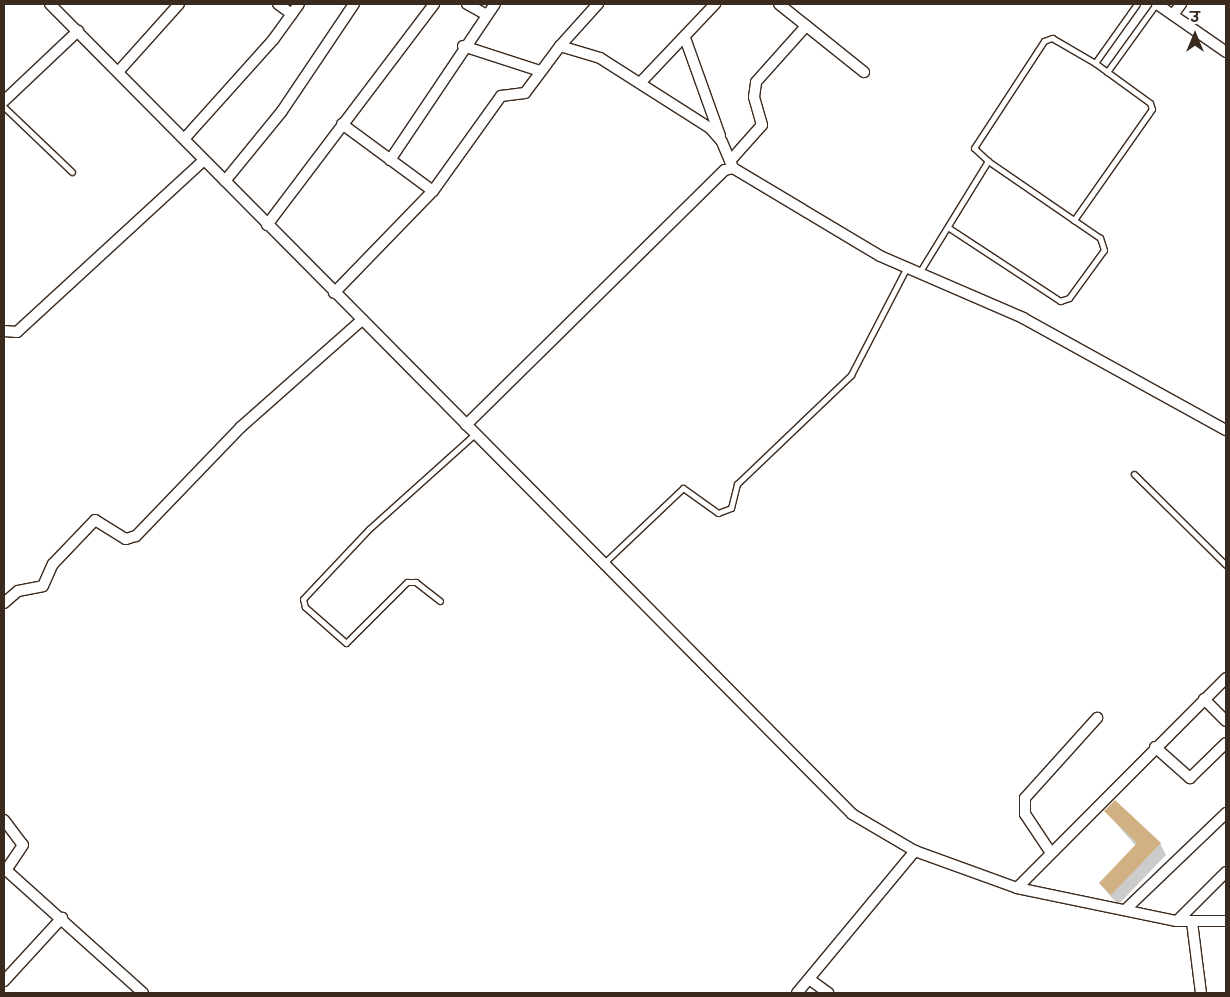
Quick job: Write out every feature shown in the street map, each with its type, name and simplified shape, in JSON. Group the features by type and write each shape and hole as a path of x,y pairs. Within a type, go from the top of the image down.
{"street":[{"path":"50,4 826,790 880,834 915,851 1017,888 1177,921 1226,921"},
{"path":"118,72 179,4"},
{"path":"278,4 292,14"},
{"path":"184,138 299,4"},
{"path":"225,181 282,112 354,4"},
{"path":"268,225 434,4"},
{"path":"467,4 485,14"},
{"path":"390,160 463,46 494,4"},
{"path":"334,293 434,191 501,96 522,95 560,46 598,4"},
{"path":"641,82 715,4"},
{"path":"779,4 864,72"},
{"path":"1156,4 1226,52"},
{"path":"1173,15 1181,4"},
{"path":"466,425 731,164 762,125 754,97 756,82 806,26"},
{"path":"4,101 78,31"},
{"path":"684,38 731,164 838,233 1111,362 1226,430"},
{"path":"463,46 540,71"},
{"path":"560,46 600,58 641,82 710,128 722,142"},
{"path":"342,124 434,191"},
{"path":"4,331 17,332 204,160"},
{"path":"4,604 18,591 42,586 53,564 95,520 126,539 136,536 241,427 362,320"},
{"path":"1017,888 1155,747 1226,678"},
{"path":"1204,699 1226,721"},
{"path":"1051,853 1024,814 1024,798 1097,718"},
{"path":"1155,747 1190,778 1226,743"},
{"path":"1125,910 1226,813"},
{"path":"4,820 23,845 5,870 62,918 143,993"},
{"path":"797,993 915,851"},
{"path":"1177,921 1226,872"},
{"path":"4,979 62,918"},
{"path":"1192,922 1201,993"},
{"path":"809,979 828,993"}],"lane":[{"path":"1095,63 1137,4"},
{"path":"1107,72 1156,4"},
{"path":"949,228 1064,301 1105,247 1104,241 976,152 976,139 1044,41 1058,40 1095,63 1150,103 1152,109 1074,220"},
{"path":"4,107 72,172"},
{"path":"919,272 949,228 988,161"},
{"path":"603,563 683,488 718,513 731,508 737,484 851,375 907,267"},
{"path":"440,601 416,582 407,582 346,642 305,607 303,599 370,529 475,434"},
{"path":"1134,474 1226,565"}],"building":[{"path":"1115,800 1161,843 1111,895 1099,883 1137,843 1104,811"}]}
